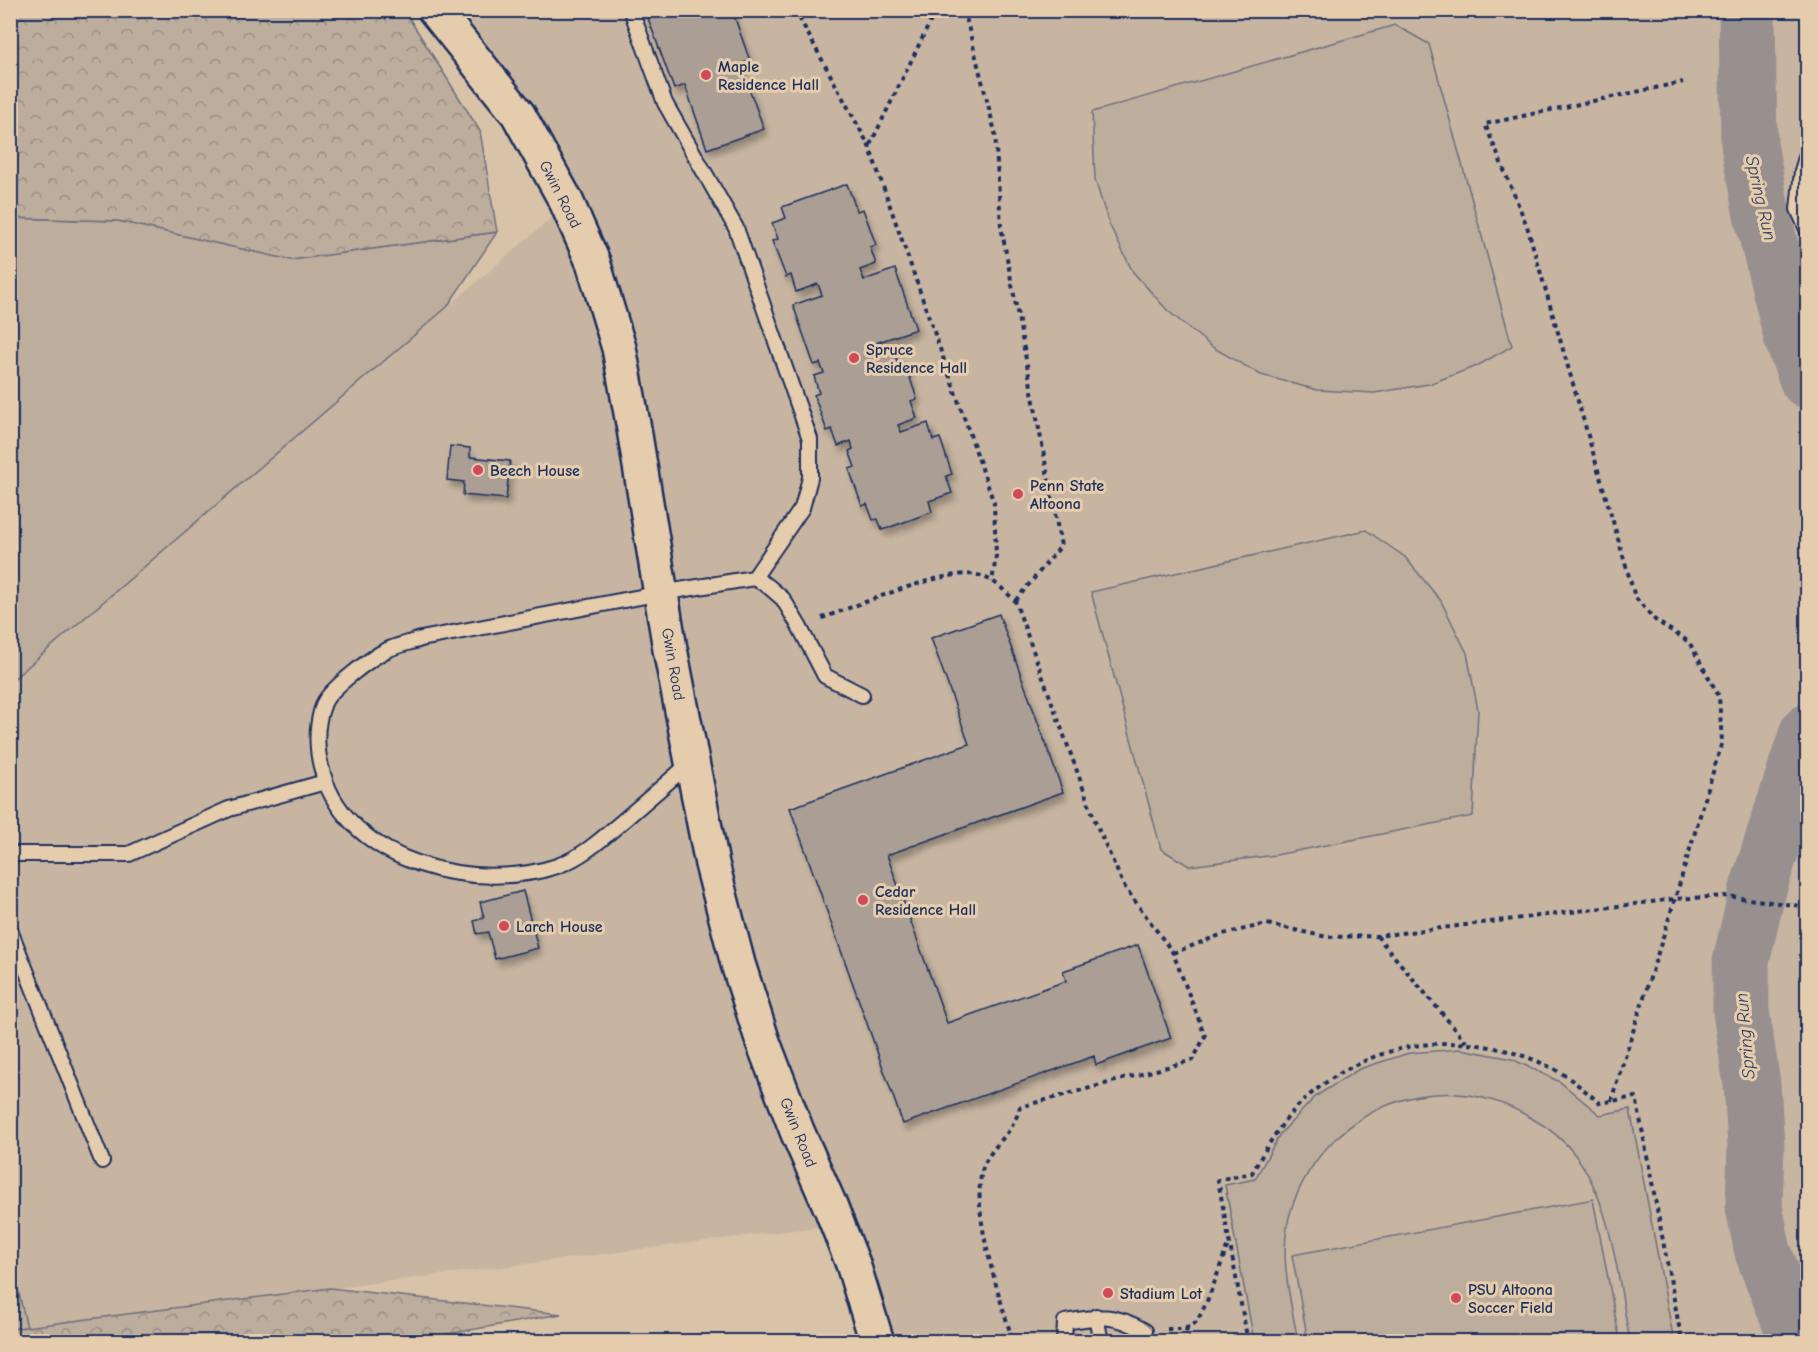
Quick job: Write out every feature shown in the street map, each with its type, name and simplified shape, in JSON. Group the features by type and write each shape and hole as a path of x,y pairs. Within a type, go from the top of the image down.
{"street":[{"name":"Gwin Road","path":"435,10 518,114 566,201 593,262 619,348 692,761 712,864 738,964 767,1053 853,1264 877,1341"}],"lane":[{"path":"631,10 665,103 736,228 810,439 810,478 802,508 754,578"},
{"path":"1808,151 1802,171 1798,209 1808,231"},
{"path":"692,761 590,849 559,865 528,873 496,876 460,874 413,862 380,845 354,825 335,804 316,753 325,701 353,673 386,651 421,639 661,593 754,578 783,599 825,676 862,695"},
{"path":"10,854 129,854 229,809 325,782"},
{"path":"10,930 102,1161"},
{"path":"1064,1341 1065,1322 1096,1316 1125,1320 1145,1331"},
{"path":"1096,1316 1101,1341"}],"path":[{"path":"795,10 869,146 994,503 996,556 992,582"},
{"path":"869,146 936,10"},
{"path":"964,10 995,132 1001,226 1061,546 1015,602"},
{"path":"1611,1101 1676,899 1722,742 1719,696 1689,642 1655,620 1635,597 1527,226 1485,124 1683,82"},
{"path":"799,626 943,576 977,575 999,585 1015,602 1097,826 1124,886 1173,953 1205,1036 1193,1060 1020,1107 1016,1123 986,1161 979,1189 980,1205 985,1236 1013,1341"},
{"path":"1808,892 1808,972"},
{"path":"1173,953 1223,934 1267,924 1327,937 1377,936 1676,899 1726,896 1807,907"},
{"path":"1377,936 1467,1042"},
{"path":"1248,1341 1218,1180 1252,1173 1266,1147 1286,1119 1311,1093 1345,1070 1377,1055 1410,1046 1467,1042 1521,1054 1554,1069 1579,1085 1600,1103 1636,1097 1682,1341"},
{"path":"1145,1331 1186,1328 1194,1324 1201,1313 1229,1240"},
{"path":"1186,1328 1189,1341"}],"shaded area":[{"name":"Penn State Altoona","path":"442,11 1807,11 1807,1341 887,1341 849,1223 27,1327 10,1260 10,681 576,197"}],"green space":[{"path":"404,10 480,131 497,232 291,260 118,221 11,218 11,11"},
{"path":"1395,25 1429,44 1512,346 1477,366 1429,384 1374,393 1317,390 1261,375 1212,347 1168,311 1133,272 1109,224 1095,180 1092,112"},
{"path":"11,218 118,221 291,260 497,232 447,307 11,681"},
{"path":"1366,530 1405,557 1441,601 1467,653 1478,710 1473,816 1276,855 1189,866 1161,849 1091,592"},
{"path":"1461,1049 1512,1059 1560,1082 1600,1115 1630,1109 1674,1341 1630,1341 1606,1221 1588,1176 1571,1150 1544,1125 1531,1118 1496,1102 1460,1094 1425,1095 1390,1104 1359,1120 1331,1143 1309,1172 1292,1207 1285,1240 1286,1274 1298,1341 1254,1341 1225,1185 1255,1179 1280,1134 1316,1096 1359,1069 1409,1053"},
{"name":"PSU Altoona Soccer Field","path":"1593,1199 1620,1341 1308,1341 1292,1255"},
{"path":"11,1260 27,1327 11,1329"},
{"path":"330,1288 561,1314 408,1341 11,1341 11,1329"}],"building":[{"name":"Maple Residence Hall","path":"645,10 732,10 750,61 740,64 764,129 707,149 685,85 674,89"},
{"name":"Spruce Residence Hall","path":"847,184 857,211 863,209 876,245 870,247 876,264 860,270 864,280 895,269 916,329 873,344 876,354 892,349 899,365 905,363 917,399 911,401 917,418 898,425 901,432 928,423 933,440 940,438 952,474 946,476 952,493 929,501 932,512 882,530 878,519 873,520 867,504 862,506 849,469 855,467 849,451 853,449 851,441 838,446 832,429 827,431 814,395 819,393 814,376 824,373 820,363 814,365 793,305 822,295 818,284 796,292 791,275 786,277 772,241 778,239 772,223 786,218 782,207"},
{"name":"Beech House","path":"450,446 470,448 470,457 510,461 506,499 463,495 464,482 447,480"},
{"name":"Cedar Residence Hall","path":"999,614 1063,792 887,855 947,1023 1066,981 1063,971 1138,945 1171,1038 1096,1065 1094,1056 903,1124 790,808 969,744 931,638"},
{"name":"Larch House","path":"523,891 538,948 495,959 488,932 477,934 474,921 484,918 480,902"}],"waterway":[{"name":"Spring Run","path":"1747,10 1749,144 1761,210 1793,340 1808,380"},
{"name":"Spring Run","path":"1798,1342 1763,1252 1754,1207 1756,1146 1752,1084 1741,1011 1741,961 1758,889 1808,732"}],"place":[{"name":"Maple Residence Hall","path":"706,75"},
{"name":"Spruce Residence Hall","path":"854,358"},
{"name":"Beech House","path":"478,470"},
{"name":"Penn State Altoona","path":"1018,494"},
{"name":"Cedar Residence Hall","path":"863,900"},
{"name":"Larch House","path":"504,926"},
{"name":"Stadium Lot","path":"1108,1293"},
{"name":"PSU Altoona Soccer Field","path":"1456,1298"}]}
